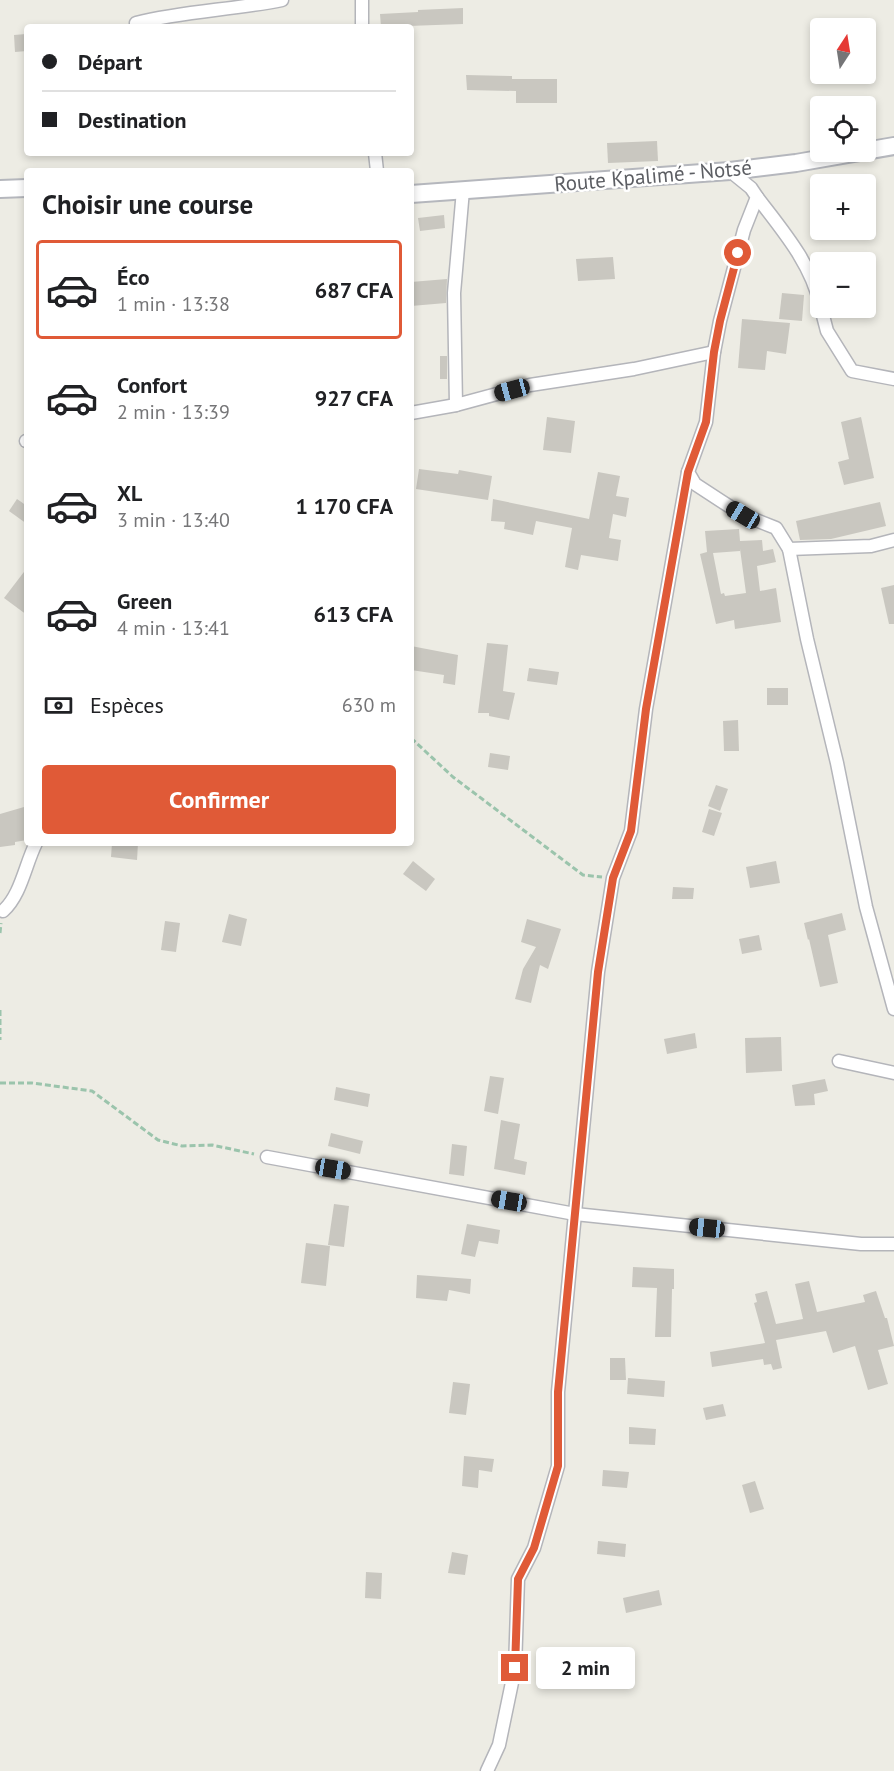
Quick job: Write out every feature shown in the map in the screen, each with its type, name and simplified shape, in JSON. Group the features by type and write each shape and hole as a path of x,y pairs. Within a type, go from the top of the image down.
{"main road":[{"name":"Route Kpalimé - Notsé","path":"414,194 730,171 796,164 894,146"},
{"path":"0,189 24,188"}],"street":[{"path":"136,23 164,16 245,8 282,0"},
{"path":"362,0 362,24"},
{"path":"730,171 751,188 800,254 810,275"},
{"path":"456,405 454,293 464,190"},
{"path":"487,1771 499,1745 515,1668 518,1579 534,1548 558,1466 558,1392 598,972 613,878 631,831 646,709 688,472 706,422 720,321 741,242 757,197"},
{"path":"823,318 826,331 852,371 894,379"},
{"path":"414,412 456,405 530,385 634,369 714,352"},
{"path":"688,472 695,484 721,501 743,515 776,528 789,549 807,639 837,763 866,907 894,1009"},
{"path":"789,549 871,546 894,540"},
{"path":"3,911 12,903 34,846"},
{"path":"839,1061 894,1073"},
{"path":"267,1157 575,1214 861,1244 894,1244"}],"path":[{"path":"414,741 453,777 583,875 613,878"},
{"path":"0,1010 0,1040"},
{"path":"0,1083 32,1083 92,1091 158,1140 182,1146 212,1145 267,1157"}],"building":[{"path":"463,8 463,24 381,24 380,14 418,12 418,10"},
{"path":"24,34 24,51 15,52 14,35"},
{"path":"466,75 512,76 512,79 557,79 557,103 516,103 516,91 467,90"},
{"path":"657,141 658,161 608,163 607,143"},
{"path":"444,215 445,228 420,231 418,218"},
{"path":"613,257 615,279 578,281 576,259"},
{"path":"447,279 446,303 414,306 414,282"},
{"path":"782,293 804,295 802,321 779,319"},
{"path":"742,319 790,323 786,354 767,351 765,370 738,368"},
{"path":"440,356 447,356 447,379 440,379"},
{"path":"547,417 575,421 571,453 543,450"},
{"path":"861,417 874,478 844,485 838,462 849,459 841,422"},
{"path":"419,469 458,474 459,470 492,476 488,500 416,489"},
{"path":"598,472 620,476 616,496 629,498 626,517 613,514 609,538 621,540 618,561 581,555 578,570 565,567 572,528 536,521 533,535 504,529 505,522 491,521 493,499 589,519"},
{"path":"17,499 24,504 24,522 9,511"},
{"path":"880,502 886,526 831,539 800,540 796,521"},
{"path":"739,529 740,541 762,540 763,551 773,549 776,562 757,566 760,591 776,588 781,622 735,629 734,620 716,624 700,554 707,552 705,531","holes":["740,549 746,593 725,596 724,593 721,594 713,553 740,551"]},
{"path":"24,572 24,613 4,598"},
{"path":"894,585 894,624 889,624 881,588"},
{"path":"487,643 508,645 503,691 515,693 509,720 489,716 489,713 478,713"},
{"path":"414,647 458,655 455,685 443,683 444,675 414,670"},
{"path":"529,668 559,672 557,685 527,681"},
{"path":"767,688 788,688 788,705 767,705"},
{"path":"738,720 739,751 724,751 723,721"},
{"path":"490,753 510,756 508,770 488,767"},
{"path":"716,785 728,789 720,811 708,806"},
{"path":"24,807 24,840 15,842 15,845 0,847 0,814"},
{"path":"709,809 722,813 714,836 702,832"},
{"path":"112,846 138,846 137,860 111,857"},
{"path":"413,861 435,879 426,891 403,874"},
{"path":"776,861 780,883 750,888 746,867"},
{"path":"673,887 694,888 693,899 672,899"},
{"path":"842,913 846,930 828,935 838,983 820,987 804,923"},
{"path":"229,914 247,919 241,946 222,942"},
{"path":"527,919 561,929 548,969 540,965 531,1003 515,999 523,969 536,947 521,942"},
{"path":"165,921 180,923 176,952 161,950"},
{"path":"759,935 762,950 742,954 739,939"},
{"path":"695,1033 697,1048 667,1054 664,1039"},
{"path":"781,1037 782,1071 746,1073 745,1038"},
{"path":"490,1076 504,1078 498,1114 484,1111"},
{"path":"825,1079 828,1091 814,1094 815,1105 795,1106 792,1085"},
{"path":"336,1087 370,1094 368,1107 334,1100"},
{"path":"501,1120 520,1124 514,1159 527,1162 525,1175 494,1169"},
{"path":"331,1133 363,1141 360,1154 328,1146"},
{"path":"452,1144 467,1146 464,1176 449,1174"},
{"path":"334,1204 349,1206 344,1247 328,1245"},
{"path":"467,1224 500,1230 498,1244 479,1241 475,1257 461,1254"},
{"path":"306,1243 330,1246 326,1286 301,1283"},
{"path":"633,1267 674,1269 671,1337 655,1337 657,1288 632,1287"},
{"path":"417,1275 471,1279 470,1294 449,1290 447,1301 416,1298"},
{"path":"809,1281 817,1312 865,1302 863,1295 876,1291 885,1318 887,1318 894,1346 878,1350 888,1384 868,1390 855,1346 833,1353 826,1331 776,1340 782,1368 773,1370 771,1364 764,1365 763,1359 712,1367 710,1352 765,1343 754,1303 757,1302 755,1294 767,1291 776,1324 803,1319 795,1284"},
{"path":"610,1358 625,1358 626,1380 610,1380"},
{"path":"628,1378 665,1381 664,1397 627,1394"},
{"path":"453,1382 470,1384 466,1415 449,1413"},
{"path":"723,1404 726,1416 706,1420 703,1408"},
{"path":"629,1427 656,1429 655,1445 629,1444"},
{"path":"464,1456 494,1459 492,1472 479,1470 478,1488 462,1486"},
{"path":"603,1470 629,1472 627,1488 602,1486"},
{"path":"755,1481 764,1509 750,1513 742,1485"},
{"path":"598,1541 626,1544 625,1557 597,1554"},
{"path":"452,1552 468,1555 465,1575 448,1573"},
{"path":"366,1572 382,1573 381,1599 365,1598"},
{"path":"659,1590 662,1605 626,1613 623,1598"}],"route":[{"path":"515,1668 518,1579 534,1548 558,1466 558,1392 598,972 605,925 613,878 631,831 646,709 688,472 706,422 714,352 738,253"}]}
